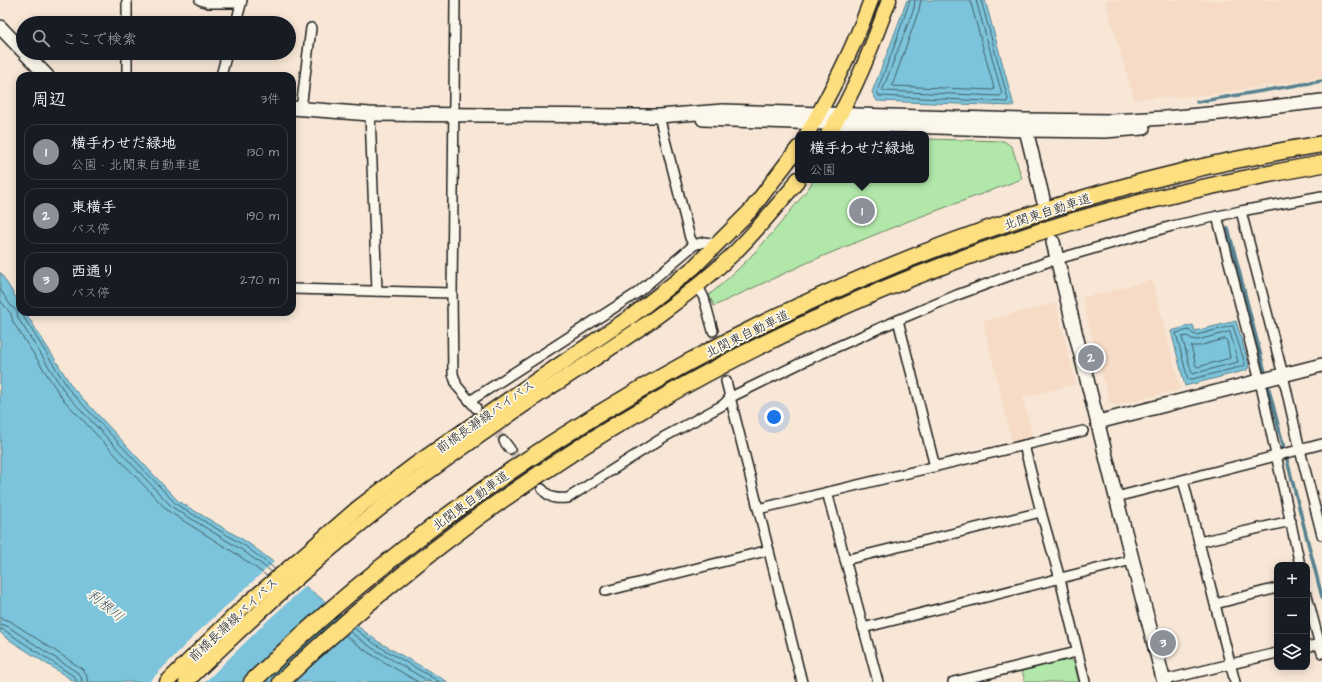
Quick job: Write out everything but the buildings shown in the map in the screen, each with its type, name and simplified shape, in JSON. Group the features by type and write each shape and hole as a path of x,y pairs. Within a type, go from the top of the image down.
{"highway":[{"name":"北関東自動車道","path":"252,682 283,652 338,604 404,550 464,504 537,452 649,384 761,324 891,266 1003,225 1133,184 1245,158 1322,144"},
{"name":"北関東自動車道","path":"281,682 358,612 480,515 593,439 706,374 770,342 898,284 1011,242 1074,221 1195,188 1322,164"}],"main road":[{"path":"813,123 844,65 871,0"},
{"path":"835,124 874,41 889,0"},
{"name":"前橋長瀞線バイパス","path":"167,682 251,600 353,512 413,466 633,315 694,268 751,210 795,152"},
{"name":"前橋長瀞線バイパス","path":"186,682 250,619 306,570 425,474 530,400 643,327 698,286 734,254 795,183"}],"street":[{"path":"127,0 127,16"},
{"path":"200,0 209,3 242,2 238,16"},
{"path":"455,0 456,28 453,114 452,293 453,374 457,386 473,404 637,293 694,245 704,242 718,244"},
{"path":"0,27 16,44"},
{"path":"311,28 297,109 370,114 659,116 706,120 835,124 1025,125 1105,131 1222,119 1322,101"},
{"path":"32,60 43,72"},
{"path":"127,60 127,72"},
{"path":"222,72 225,60"},
{"path":"370,114 376,291"},
{"path":"659,116 690,238 694,245"},
{"path":"1025,125 1043,199"},
{"path":"542,489 555,499 568,498 664,437 723,405 731,397 807,360 957,295 1058,259 1172,226 1322,196"},
{"path":"1241,211 1298,451 1322,535"},
{"path":"1217,216 1261,380 1299,562"},
{"path":"1053,242 1116,497 1164,681 1274,655"},
{"path":"698,286 704,298 713,331"},
{"path":"296,289 452,293"},
{"path":"898,320 935,467"},
{"path":"1098,422 1322,365"},
{"path":"726,381 802,682"},
{"path":"758,509 1083,431"},
{"path":"504,441 510,449"},
{"path":"1116,497 1322,444"},
{"path":"1024,446 1040,512 1060,579 1084,682"},
{"path":"1183,480 1235,682"},
{"path":"827,492 878,682"},
{"path":"845,560 1040,512"},
{"path":"1199,542 1291,521"},
{"path":"606,591 769,550"},
{"path":"863,628 1132,560"},
{"path":"1215,604 1274,589"},
{"path":"1308,598 1322,654"},
{"path":"1310,646 1320,644"},
{"path":"953,682 1077,652"}],"shaded area":[{"path":"1105,0 1322,0 1322,78 1198,96 1134,99"},
{"path":"1152,280 1181,389 1115,406 1109,402 1082,298"},
{"path":"1056,303 1076,384 1023,398 1033,438 1012,443 983,321"}],"green space":[{"path":"929,139 1004,141 1012,147 1022,179 906,222 811,261 714,306 709,295 758,249 812,183 929,183"},
{"path":"1067,658 1074,662 1079,682 1025,682 1022,670"}],"water":[{"path":"907,0 985,0 1014,106 877,101 872,92"},
{"name":"利根川","path":"0,272 16,298 16,316 28,316 73,388 178,501 247,542 377,641 448,682 75,682 5,637 0,632"},
{"path":"1236,321 1249,365 1247,370 1185,386 1171,331 1193,325 1195,331"}],"pier":[{"path":"275,561 307,585 266,622 205,682 149,682 197,633"}],"waterway":[{"path":"1197,102 1322,81"},
{"path":"1228,228 1266,376"},
{"path":"1267,382 1322,597"}],"tunnel":[{"path":"713,331 726,381"},
{"path":"489,424 504,441"},
{"path":"510,449 536,481"}],"place":[{"name":"横手わせだ緑地","path":"862,211"},
{"name":"東横手","path":"1091,358"},
{"name":"西通り","path":"1163,643"}]}
